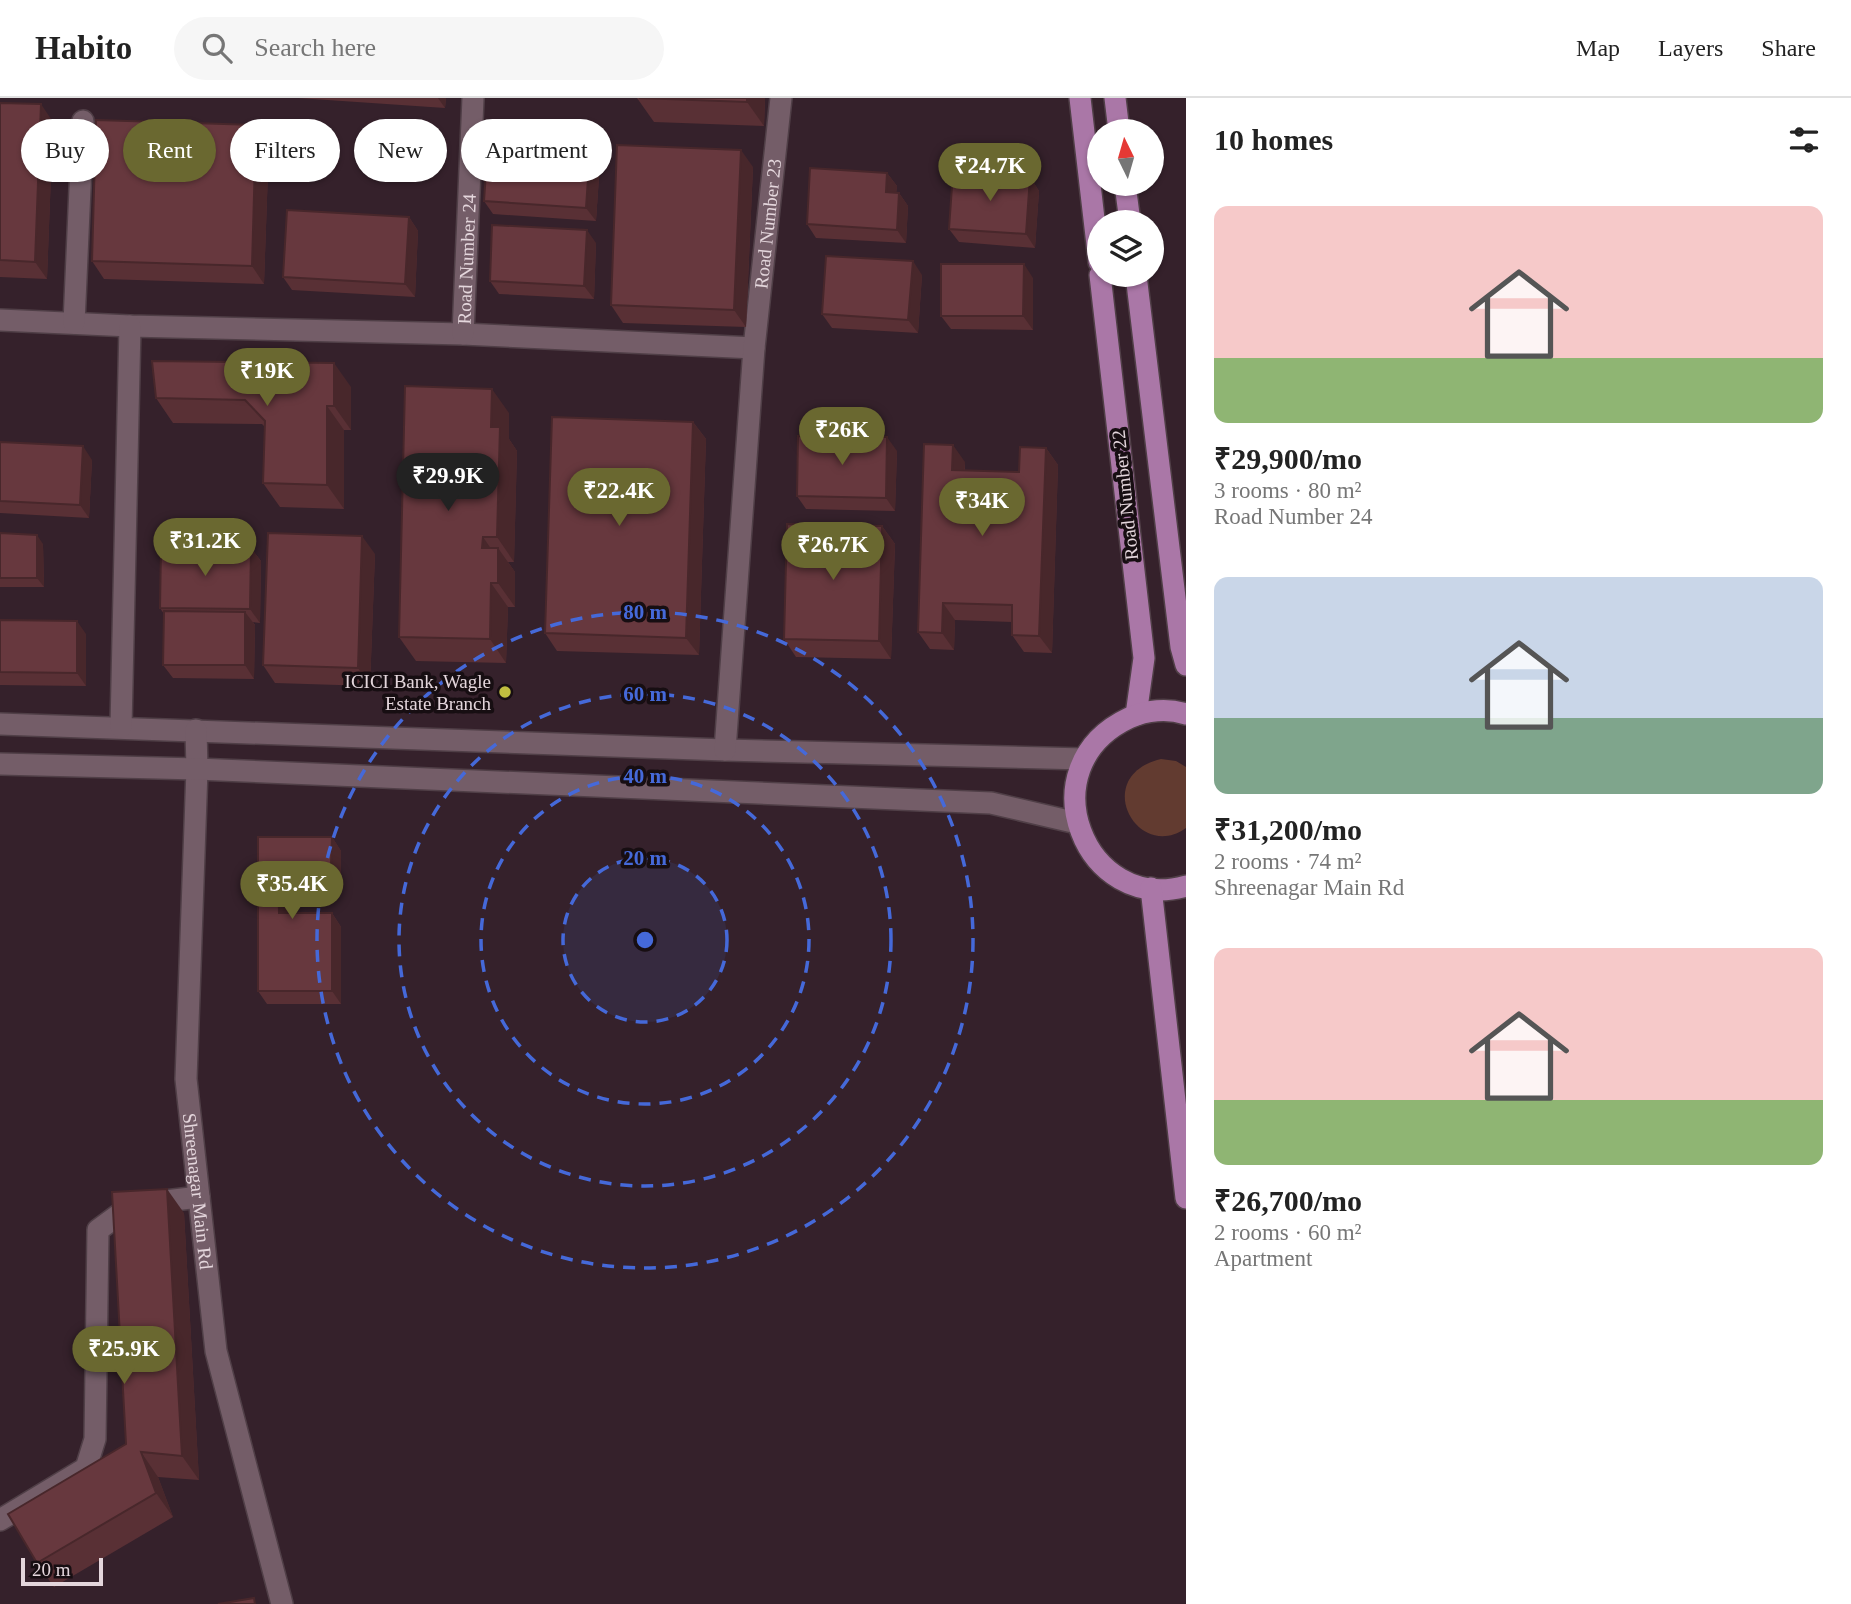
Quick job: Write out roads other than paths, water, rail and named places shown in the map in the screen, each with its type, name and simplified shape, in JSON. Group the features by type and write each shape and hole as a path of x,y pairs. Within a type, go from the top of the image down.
{"main road":[{"path":"1080,98 1093,210"},
{"path":"1115,98 1118,119"},
{"name":"Road Number 22","path":"1101,287 1143,657 1136,715"},
{"name":"Road Number 22","path":"1137,287 1181,648 1186,665"},
{"path":"1186,713 1158,710 1136,715 1106,732 1084,759 1076,780 1074,802 1077,824 1087,847 1104,867 1126,881 1151,888 1186,886"},
{"path":"1151,888 1186,1198"}],"street":[{"name":"Road Number 24","path":"463,334 473,98"},
{"name":"Road Number 23","path":"725,750 754,348 780,98"},
{"path":"74,323 80,182"},
{"path":"0,320 463,334 754,348"},
{"path":"121,727 130,326"},
{"path":"0,724 725,750 1084,759"},
{"name":"Shreenagar Main Rd","path":"196,730 197,769 186,1079 216,1351 282,1604"},
{"path":"0,764 197,769 991,803 1077,824"},
{"path":"0,1520 86,1468 96,1439 98,1230 132,1205 199,1197"}],"place":[{"name":"ICICI Bank, Wagle Estate Branch","path":"505,692"}]}
